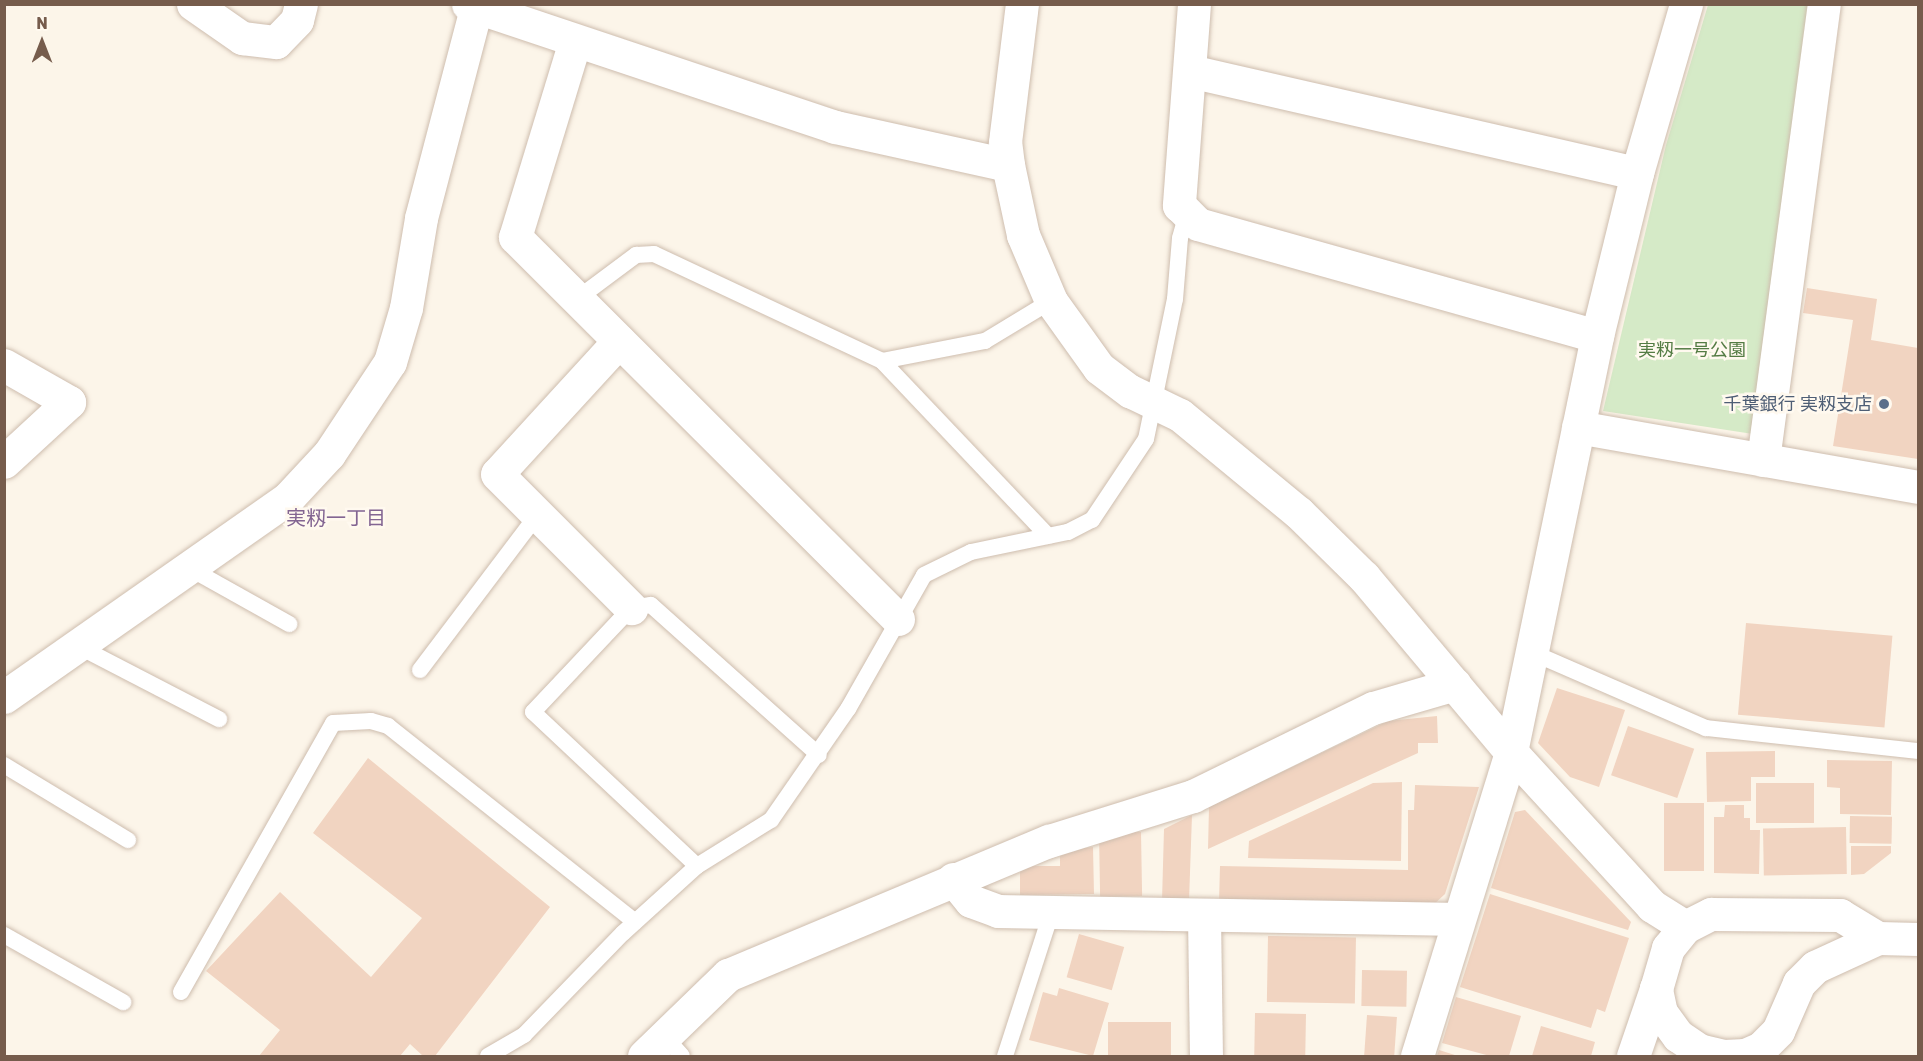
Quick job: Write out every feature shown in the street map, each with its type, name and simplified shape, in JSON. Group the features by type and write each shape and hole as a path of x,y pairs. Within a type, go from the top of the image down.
{"street":[{"path":"194,4 242,38 276,42 297,20 301,4"},
{"path":"1022,4 1005,142 1023,236 1051,301 1099,368 1130,392 1180,415 1299,513 1364,577 1511,752 1652,906 1685,927"},
{"path":"1194,4 1179,205 1198,224 1597,336"},
{"path":"1417,1056 1511,752 1597,336 1637,173 1686,4"},
{"path":"1763,460 1824,4"},
{"path":"4,697 288,498 329,454 390,362 406,308 422,218 472,7 835,127 1008,165"},
{"path":"574,41 515,237 898,620"},
{"path":"1190,71 1637,173"},
{"path":"619,341 497,474 631,608"},
{"path":"4,364 69,402 4,462"},
{"path":"1578,427 1918,487"},
{"path":"664,1050 728,975 953,879 1084,829 1193,796 1372,708 1455,684"},
{"path":"953,879 971,901 998,911 1051,914 1458,919"},
{"path":"1633,1056 1668,948 1685,927 1711,914 1840,915 1878,938"},
{"path":"1204,915 1206,1056"},
{"path":"1656,989 1661,1013 1678,1036 1700,1050 1724,1056 1745,1055 1761,1048 1778,1031 1799,983 1815,968 1878,938 1918,939"}],"lane":[{"path":"488,1056 524,1035 635,922 697,866 771,820 819,755 924,575 971,552 1048,536 1092,520 1146,439 1155,403 1187,213"},
{"path":"577,299 636,255 654,254 882,361 1048,536"},
{"path":"882,361 985,341 1051,301"},
{"path":"420,670 537,514"},
{"path":"189,568 289,624"},
{"path":"697,866 533,712 631,608 651,605 819,755"},
{"path":"78,646 219,719"},
{"path":"1531,652 1706,728 1918,751"},
{"path":"181,992 333,723 371,721 388,726 635,922"},
{"path":"4,765 128,840"},
{"path":"1005,1056 1051,914"},
{"path":"4,935 123,1002"}],"green space":[{"name":"実籾一号公園","path":"1708,5 1813,5 1753,434 1603,411 1666,145"}],"building":[{"path":"1807,288 1877,299 1871,340 1918,348 1918,459 1833,446 1853,320 1803,313"},
{"path":"1746,623 1892,636 1884,727 1738,715"},
{"path":"1557,688 1625,710 1599,787 1570,777 1538,743"},
{"path":"1437,716 1438,743 1418,743 1418,753 1208,849 1209,807 1388,721"},
{"path":"1628,726 1694,749 1677,798 1611,775"},
{"path":"1775,751 1775,777 1751,777 1751,801 1707,802 1706,752"},
{"path":"368,758 550,907 435,1056 423,1056 410,1044 400,1056 259,1056 280,1030 206,971 280,892 371,977 422,918 313,833"},
{"path":"1827,760 1892,761 1891,815 1840,814 1840,788 1827,787"},
{"path":"1402,782 1401,861 1248,858 1249,841 1373,783"},
{"path":"1756,783 1814,783 1814,823 1756,823"},
{"path":"1415,785 1479,787 1445,894 1431,907 1219,902 1220,866 1408,870 1408,810 1414,810"},
{"path":"1664,803 1704,803 1704,871 1664,871"},
{"path":"1725,805 1744,805 1744,818 1750,818 1750,830 1760,830 1759,874 1714,873 1714,817 1724,817"},
{"path":"1525,810 1631,922 1628,930 1491,888 1515,812"},
{"path":"1192,815 1189,901 1162,901 1164,829"},
{"path":"1850,816 1892,817 1892,844 1850,843"},
{"path":"1846,827 1847,874 1764,875 1763,828"},
{"path":"1141,832 1142,896 1100,897 1099,833"},
{"path":"1851,846 1891,846 1891,853 1864,874 1851,875"},
{"path":"1093,847 1094,894 1020,895 1020,866 1060,866 1060,851"},
{"path":"1490,894 1629,938 1605,1012 1597,1009 1591,1028 1460,987"},
{"path":"1079,934 1124,947 1112,990 1067,977"},
{"path":"1268,936 1356,938 1355,1004 1267,1002"},
{"path":"1362,970 1407,971 1406,1007 1361,1006"},
{"path":"1059,988 1109,1003 1093,1056 1029,1040 1043,992 1057,996"},
{"path":"1456,997 1521,1016 1509,1056 1490,1056 1442,1043"},
{"path":"1255,1013 1306,1014 1305,1056 1254,1056"},
{"path":"1367,1015 1397,1017 1394,1056 1364,1056"},
{"path":"1108,1022 1171,1022 1171,1056 1108,1056"},
{"path":"1541,1026 1595,1042 1591,1056 1532,1056"},
{"path":"1439,1050 1458,1056 1437,1056"}],"place":[{"name":"千葉銀行 実籾支店","path":"1884,404"}],"district":[{"name":"実籾一丁目","path":"336,518"}]}
